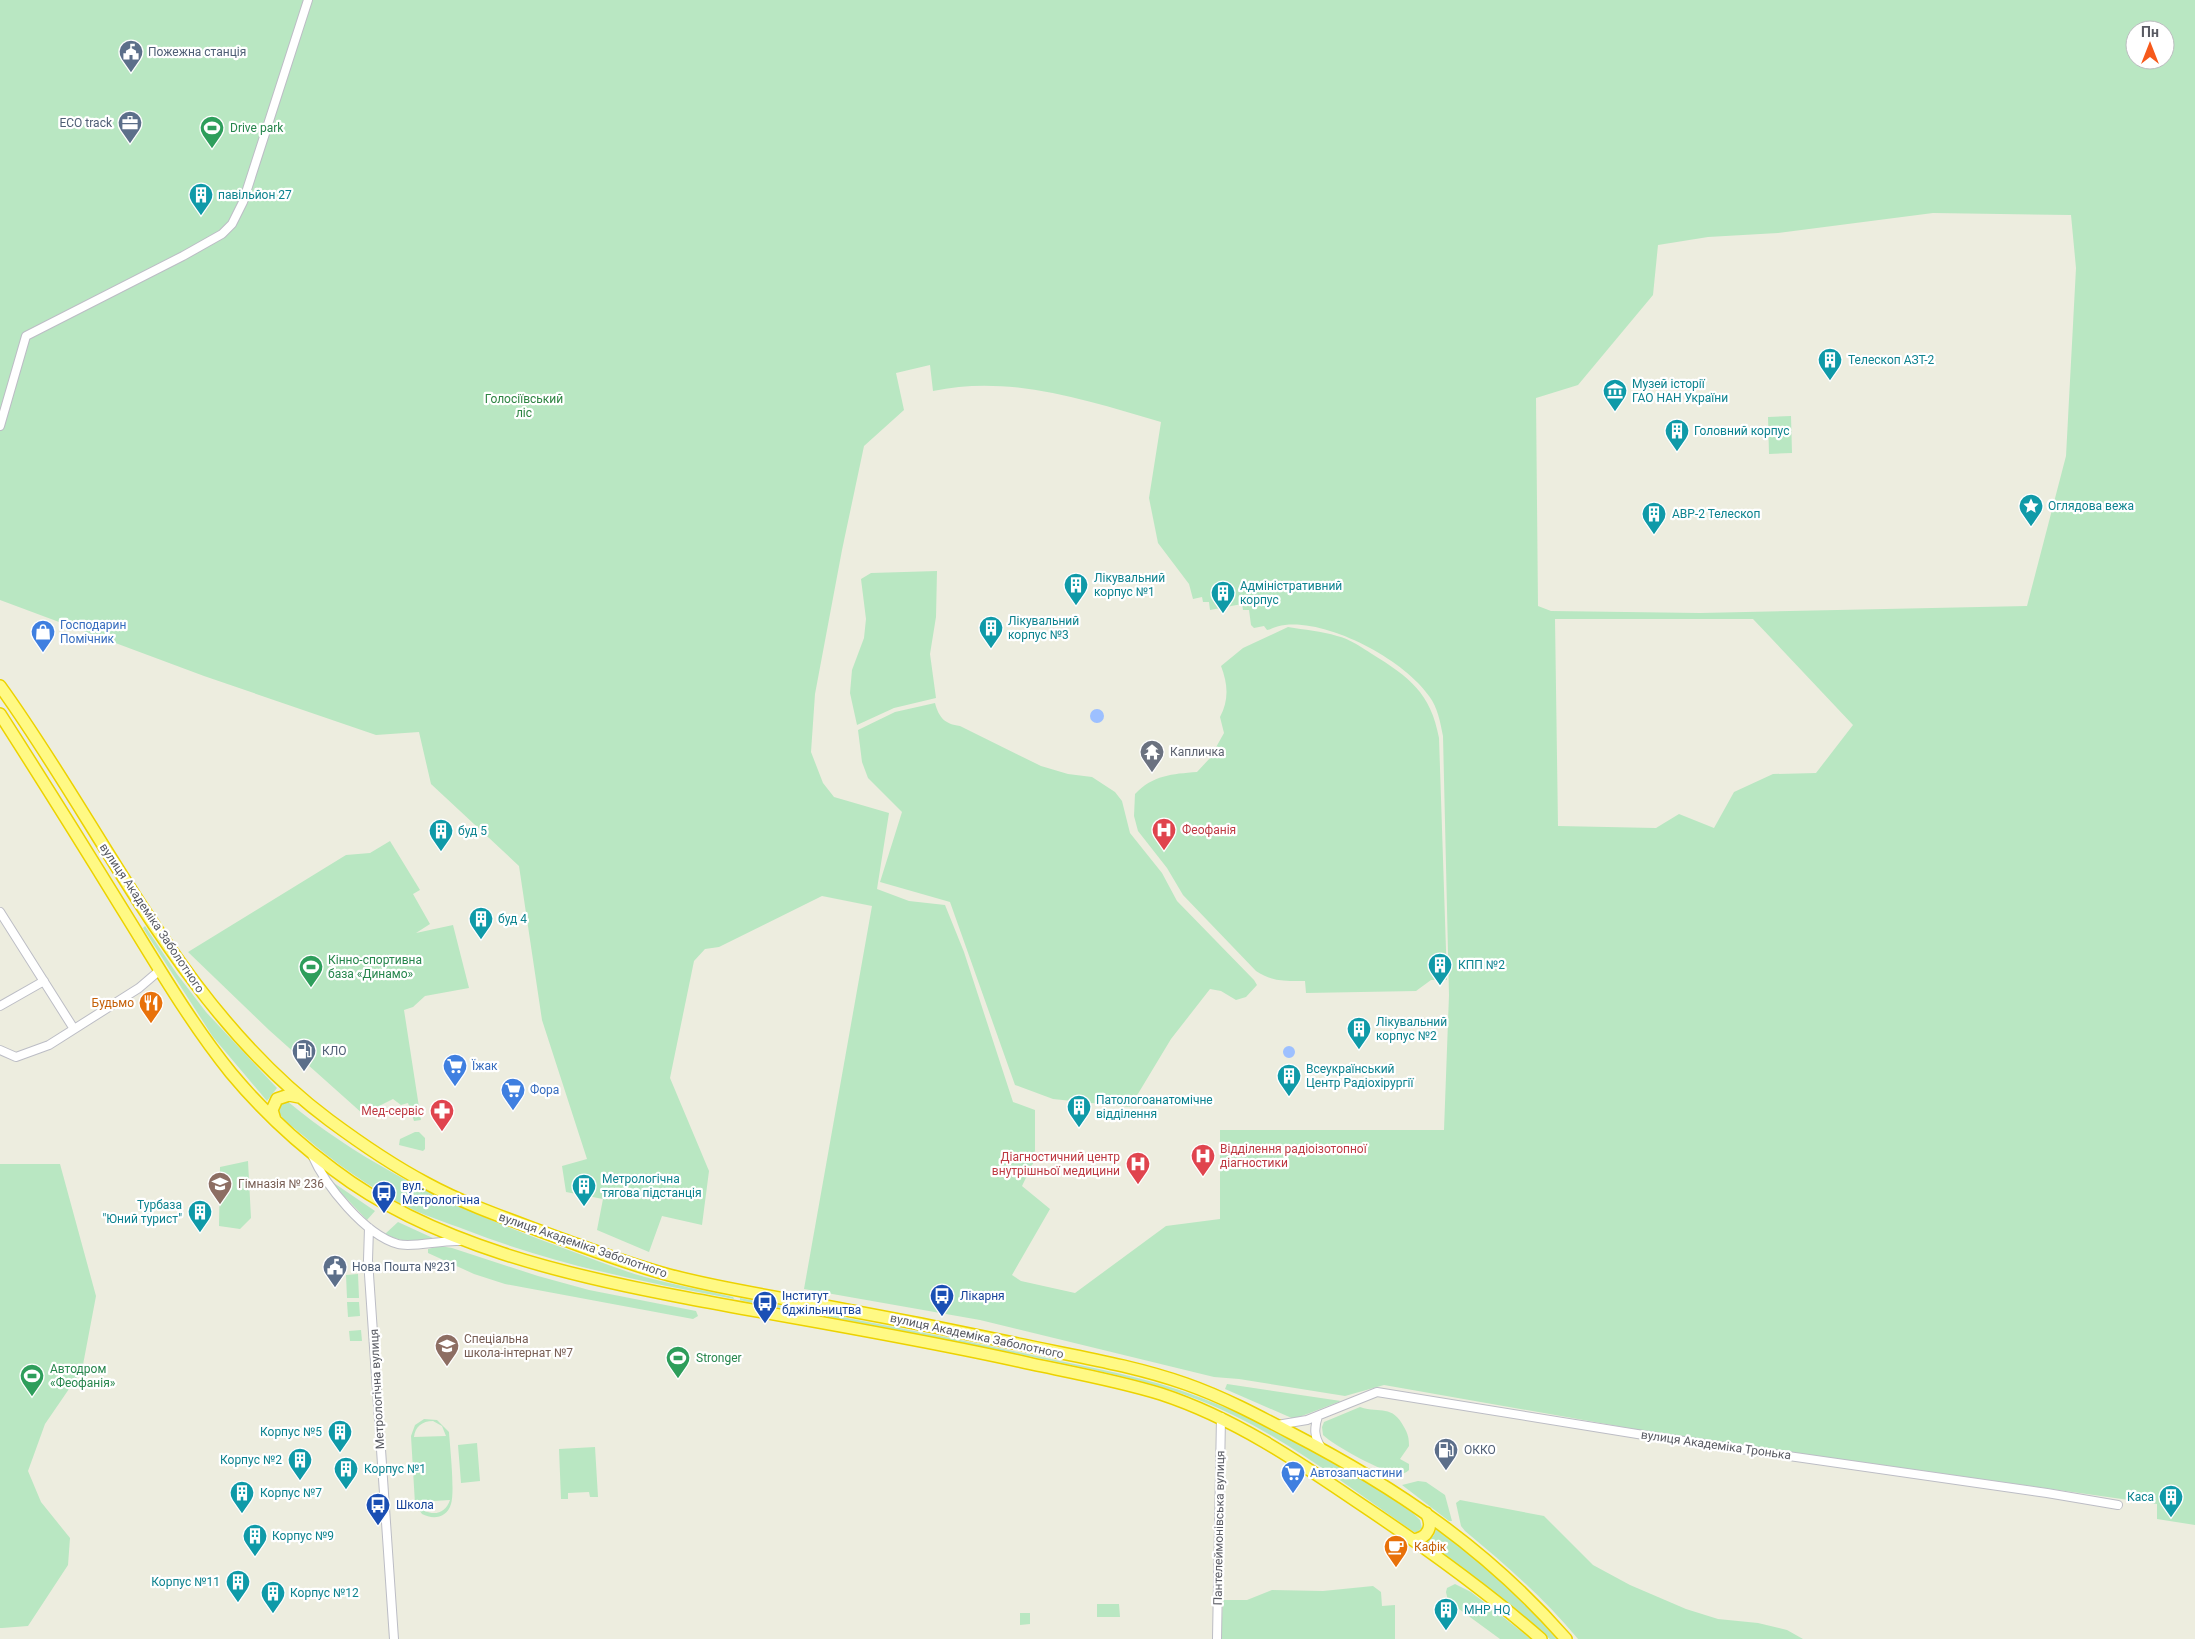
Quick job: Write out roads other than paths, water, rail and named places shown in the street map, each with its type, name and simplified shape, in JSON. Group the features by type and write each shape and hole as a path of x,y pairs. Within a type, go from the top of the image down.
{"highway":[{"name":"вулиця Академіка Заболотного","path":"0,686 41,746 137,899 188,976 207,1001 245,1044 299,1097 371,1150 425,1183 510,1220 664,1274 711,1285 941,1327 1141,1371 1184,1383 1230,1402 1322,1449 1383,1484 1458,1535 1504,1574 1566,1639"},
{"name":"вулиця Академіка Заболотного","path":"0,714 160,970 216,1053 240,1083 275,1120 310,1151 360,1188 385,1203 422,1222 472,1242 560,1270 640,1289 954,1347 1119,1383 1160,1394 1222,1418 1248,1431 1314,1472 1413,1540 1542,1639"},
{"path":"275,1120 272,1110 277,1099 290,1095 299,1097"},
{"path":"1413,1540 1420,1539 1429,1531 1430,1525 1426,1513"}],"street":[{"path":"0,426 26,336 183,256 222,234 232,224 243,202 308,0"},
{"path":"0,912 4,926 44,981 74,1029"},
{"path":"0,1050 16,1057 49,1045 148,982 160,970"},
{"path":"0,1006 44,981"},
{"path":"310,1151 328,1185 369,1228 382,1238 399,1245 440,1240 472,1242"},
{"name":"Метрологічна вулиця","path":"369,1228 368,1260 394,1639"},
{"name":"вулиця Академіка Тронька","path":"1275,1425 1298,1422 1318,1416 1377,1392 1656,1437 2038,1492 2118,1506"},
{"path":"1318,1416 1315,1433 1316,1440 1322,1449"},
{"name":"Пантелеймонівська вулиця","path":"1217,1639 1222,1418"}],"water":[{"path":"1097,709 1102,711 1104,716 1102,721 1097,723 1092,721 1090,716 1092,711"},
{"path":"1289,1046 1295,1052 1289,1058 1283,1052"}],"place":[{"name":"Пожежна станція","path":"131,73"},
{"name":"ECO track","path":"130,144"},
{"name":"Drive park","path":"212,149"},
{"name":"павільйон 27","path":"201,216"},
{"name":"Телескоп АЗТ-2","path":"1830,381"},
{"name":"Музей історії ГАО НАН України","path":"1615,412"},
{"name":"Головний корпус","path":"1677,452"},
{"name":"Оглядова вежа","path":"2031,527"},
{"name":"АВР-2 Телескоп","path":"1654,535"},
{"name":"Лікувальний корпус №1","path":"1076,606"},
{"name":"Адміністративний корпус","path":"1223,614"},
{"name":"Лікувальний корпус №3","path":"991,649"},
{"name":"Господарин Помічник","path":"43,653"},
{"name":"Капличка","path":"1152,773"},
{"name":"Феофанія","path":"1164,851"},
{"name":"буд 5","path":"441,852"},
{"name":"буд 4","path":"481,940"},
{"name":"КПП №2","path":"1440,986"},
{"name":"Кінно-спортивна база «Динамо»","path":"311,988"},
{"name":"Будьмо","path":"151,1024"},
{"name":"Лікувальний корпус №2","path":"1359,1050"},
{"name":"КЛО","path":"304,1072"},
{"name":"Їжак","path":"455,1087"},
{"name":"Всеукраїнський Центр Радіохірургії","path":"1289,1097"},
{"name":"Фора","path":"513,1111"},
{"name":"Патологоанатомічне відділення","path":"1079,1128"},
{"name":"Мед-сервіс","path":"442,1132"},
{"name":"Відділення радіоізотопної діагностики","path":"1203,1177"},
{"name":"Діагностичний центр внутрішньої медицини","path":"1138,1185"},
{"name":"Гімназія № 236","path":"220,1205"},
{"name":"Метрологічна тягова підстанція","path":"584,1207"},
{"name":"вул. Метрологічна","path":"384,1214"},
{"name":"Турбаза \"Юний турист\"","path":"200,1233"},
{"name":"Нова Пошта №231","path":"335,1288"},
{"name":"Лікарня","path":"942,1317"},
{"name":"Інститут бджільництва","path":"765,1324"},
{"name":"Спеціальна школа-інтернат №7","path":"447,1367"},
{"name":"Stronger","path":"678,1379"},
{"name":"Автодром «Феофанія»","path":"32,1397"},
{"name":"Корпус №5","path":"340,1453"},
{"name":"ОККО","path":"1446,1471"},
{"name":"Корпус №2","path":"300,1481"},
{"name":"Корпус №1","path":"346,1490"},
{"name":"Автозапчастини","path":"1293,1494"},
{"name":"Корпус №7","path":"242,1514"},
{"name":"Каса","path":"2171,1518"},
{"name":"Школа","path":"378,1526"},
{"name":"Корпус №9","path":"255,1557"},
{"name":"Кафік","path":"1396,1568"},
{"name":"Корпус №11","path":"238,1603"},
{"name":"Корпус №12","path":"273,1614"},
{"name":"MHP HQ","path":"1446,1631"}],"park label":[{"name":"Голосіївський ліс","path":"524,406"}]}
